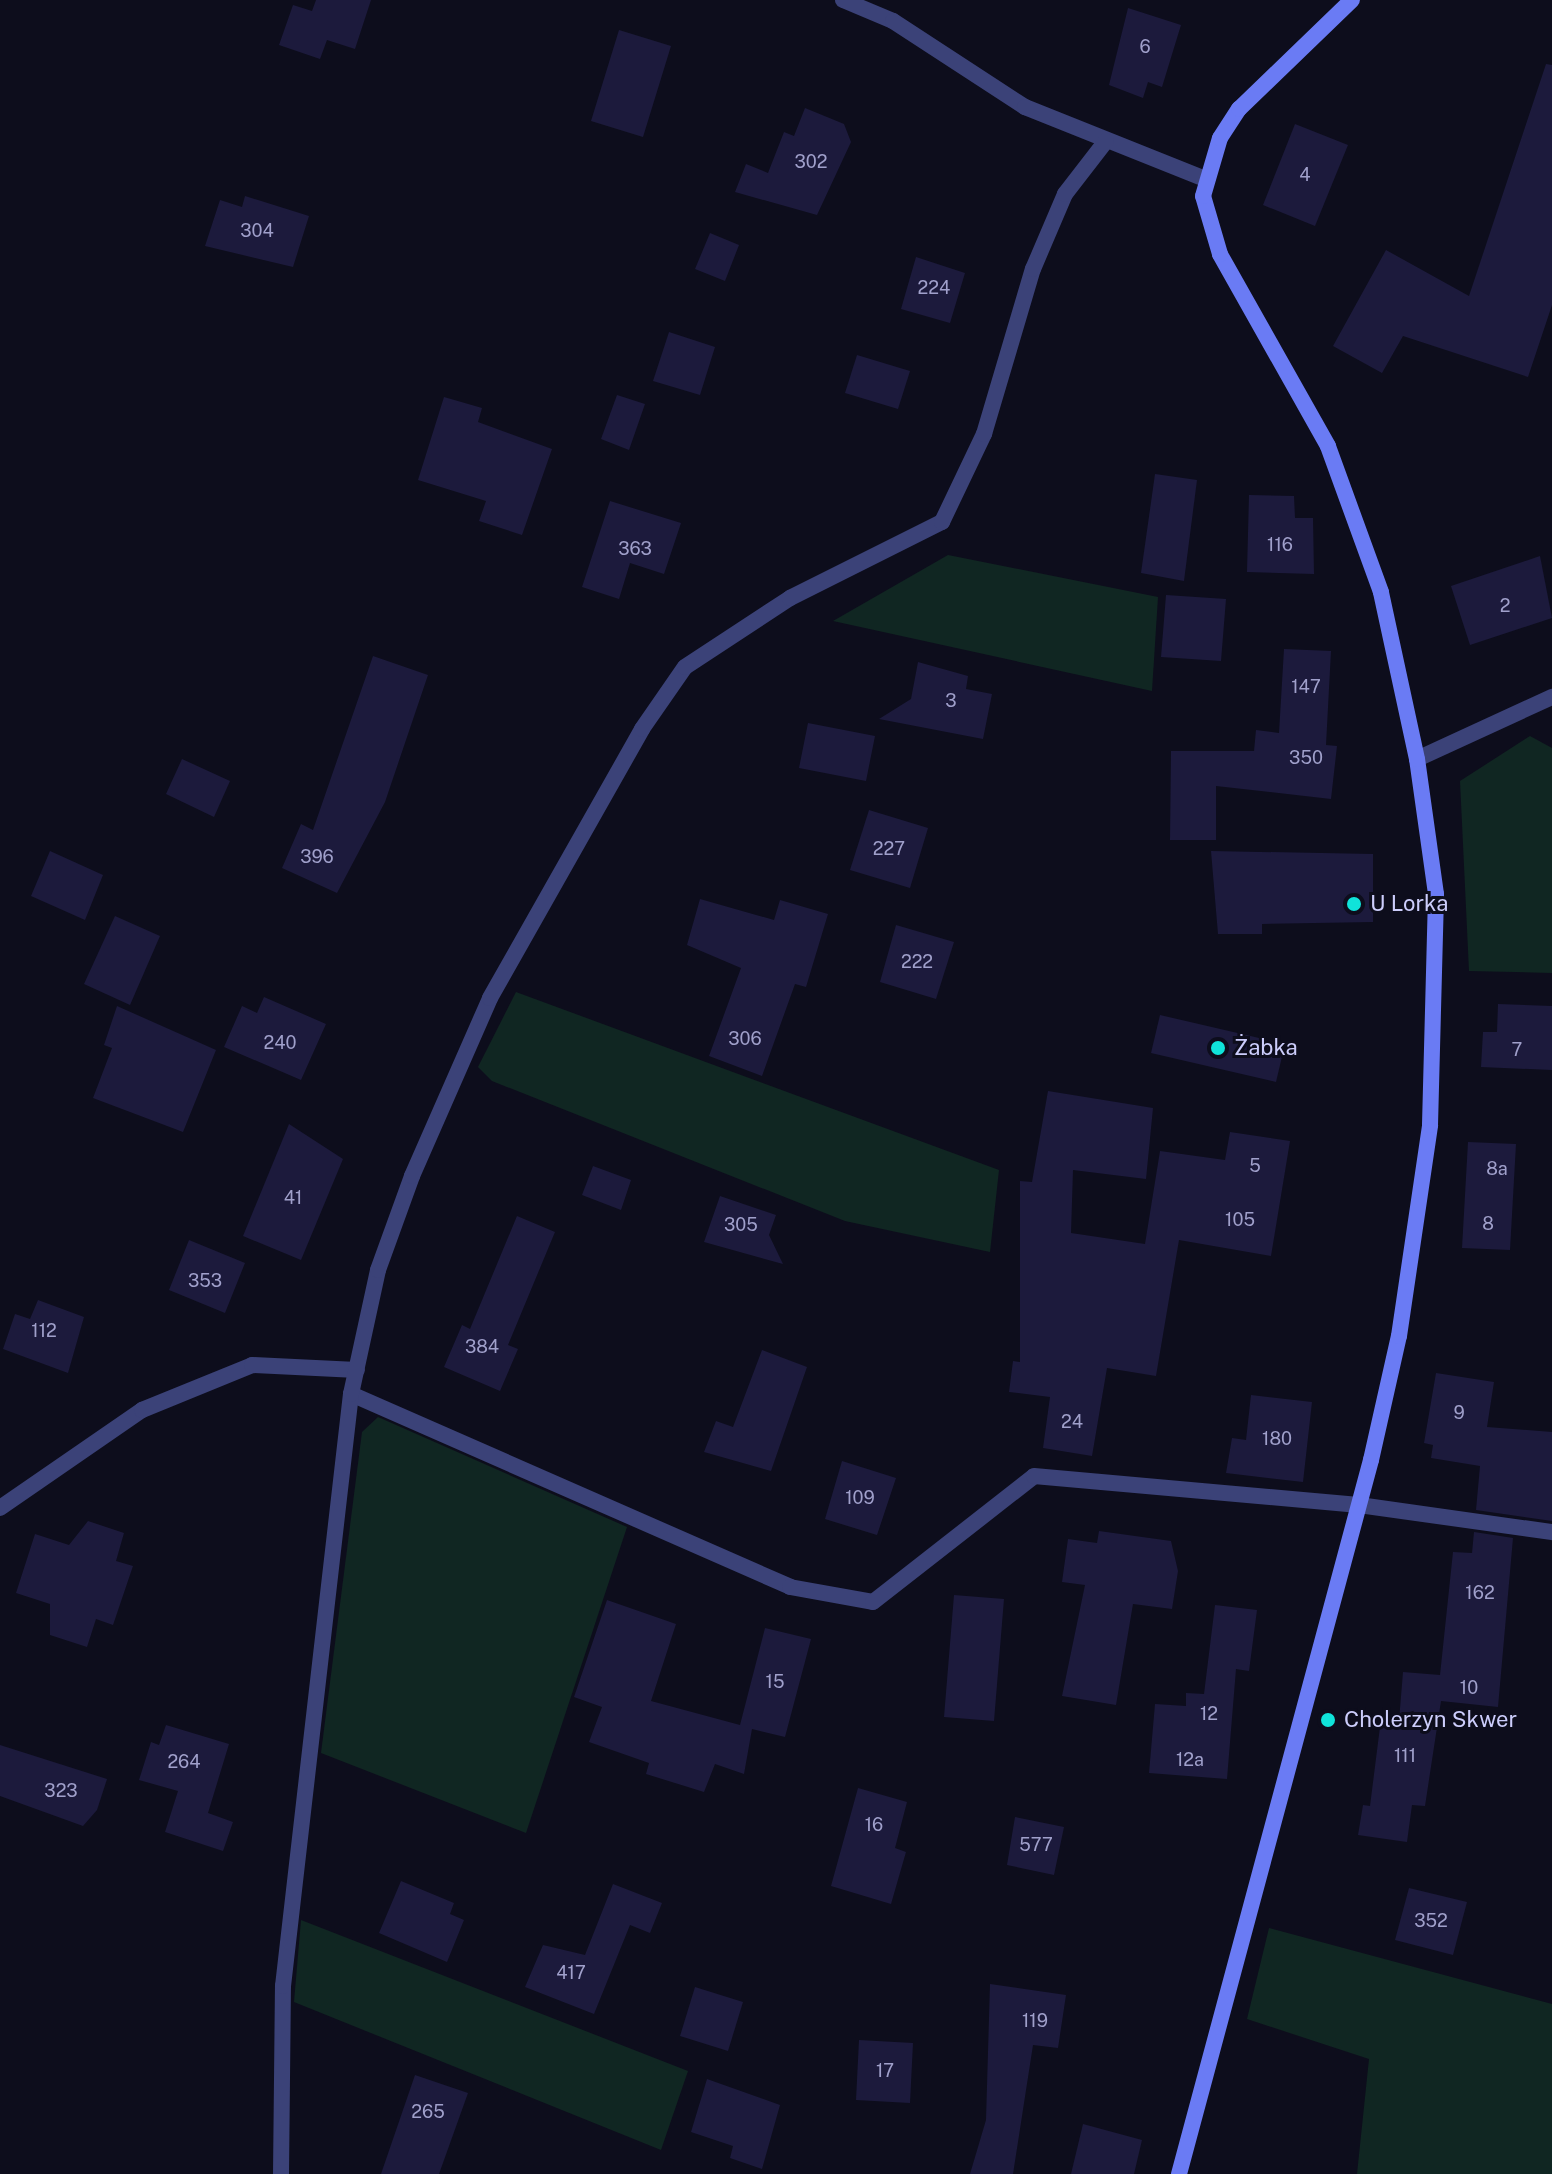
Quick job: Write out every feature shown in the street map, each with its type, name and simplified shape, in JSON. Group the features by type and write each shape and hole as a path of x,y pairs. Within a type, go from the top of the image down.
{"street":[{"path":"843,0 893,21 1025,107 1205,179"},
{"path":"1179,2174 1359,1505 1399,1336 1430,1125 1437,919 1417,759 1381,592 1352,505 1318,424 1220,254 1205,214 1205,179 1239,109 1352,0"},
{"path":"281,2174 283,1986 351,1394 394,1225 490,998 642,729 685,667 790,598 942,522 984,434 1033,269 1065,194 1106,141"},
{"path":"1417,759 1552,697"},
{"path":"0,1508 142,1410 252,1365 357,1370"},
{"path":"351,1394 790,1587 873,1602 1034,1476 1359,1505 1552,1532"}],"green space":[{"path":"948,555 1158,597 1152,691 833,621"},
{"path":"1530,736 1552,748 1552,973 1469,971 1460,781"},
{"path":"516,992 999,1170 990,1252 845,1221 492,1081 478,1067"},
{"path":"378,1417 627,1527 526,1833 321,1753 362,1432"},
{"path":"301,1920 688,2071 661,2150 294,2002"},
{"path":"1269,1928 1552,2004 1552,2174 1357,2174 1369,2059 1247,2019"}],"building":[{"path":"316,0 371,0 355,49 327,40 320,59 279,45 293,5 312,11"},
{"path":"1128,8 1181,25 1162,87 1148,82 1143,98 1109,85"},
{"path":"619,30 671,46 643,137 591,121"},
{"path":"1546,64 1552,65 1552,305 1528,377 1403,336 1382,373 1333,346 1386,250 1469,296"},
{"path":"805,108 844,124 851,142 817,215 735,192 746,164 768,173 784,132 794,136"},
{"path":"1295,124 1348,145 1315,226 1263,205"},
{"path":"245,196 309,216 293,267 205,246 220,200 242,207"},
{"path":"710,233 739,245 725,281 695,269"},
{"path":"916,257 965,273 950,323 901,309"},
{"path":"669,332 715,347 700,395 653,381"},
{"path":"857,355 910,371 898,409 845,393"},
{"path":"617,395 645,404 629,450 601,439"},
{"path":"444,397 482,408 478,422 552,449 522,535 479,521 486,501 418,480"},
{"path":"1155,474 1197,480 1184,581 1141,573"},
{"path":"1249,495 1294,496 1295,518 1313,518 1314,574 1247,572"},
{"path":"610,501 681,523 664,574 630,563 619,599 582,587"},
{"path":"1540,556 1552,618 1470,645 1451,586"},
{"path":"1166,595 1226,599 1221,661 1161,657"},
{"path":"1284,649 1331,651 1326,745 1337,746 1331,799 1216,786 1216,840 1170,840 1171,751 1254,751 1256,730 1279,733"},
{"path":"373,656 428,675 385,802 337,893 282,868 301,824 313,830"},
{"path":"918,662 968,676 966,689 992,694 983,739 879,719 911,699"},
{"path":"808,723 875,736 866,781 799,768"},
{"path":"182,759 230,781 214,817 166,794"},
{"path":"869,810 928,828 910,888 850,870"},
{"path":"50,851 103,875 85,920 31,896"},
{"path":"1211,851 1373,854 1373,922 1262,924 1262,934 1218,934"},
{"path":"700,899 774,920 780,900 828,914 806,987 795,984 762,1076 709,1056 741,968 687,945"},
{"path":"115,916 160,936 130,1005 84,984"},
{"path":"896,925 954,942 936,999 880,982"},
{"path":"264,997 326,1024 301,1080 224,1047 242,1006 257,1013"},
{"path":"1498,1004 1552,1006 1552,1070 1481,1067 1483,1032 1497,1032"},
{"path":"117,1006 216,1050 183,1132 93,1098 112,1048 104,1045"},
{"name":"Żabka","path":"1160,1015 1285,1044 1276,1082 1151,1053"},
{"path":"1048,1091 1153,1108 1146,1179 1073,1170 1071,1233 1145,1244 1160,1151 1225,1160 1230,1132 1290,1141 1271,1256 1179,1240 1156,1376 1107,1368 1092,1456 1043,1448 1050,1397 1009,1392 1013,1361 1020,1362 1020,1181 1032,1182"},
{"path":"289,1124 343,1159 301,1260 243,1236"},
{"path":"1468,1142 1516,1144 1510,1250 1462,1248"},
{"path":"593,1166 631,1180 621,1210 582,1195"},
{"path":"720,1196 776,1215 769,1235 783,1264 704,1242"},
{"path":"517,1216 555,1232 508,1345 518,1349 500,1391 444,1367 462,1325 470,1329"},
{"path":"189,1240 245,1263 225,1313 169,1290"},
{"path":"38,1300 84,1317 68,1373 3,1349 15,1314 30,1319"},
{"path":"762,1350 807,1367 771,1471 704,1452 716,1421 733,1427"},
{"path":"1436,1373 1494,1382 1487,1427 1552,1432 1552,1521 1476,1510 1480,1466 1431,1458 1433,1445 1424,1443"},
{"path":"1251,1395 1312,1402 1303,1482 1226,1473 1232,1438 1246,1440"},
{"path":"842,1461 896,1478 877,1535 825,1519"},
{"path":"88,1521 124,1533 116,1561 133,1566 113,1625 96,1619 87,1647 50,1635 50,1604 16,1593 35,1534 69,1545"},
{"path":"1099,1531 1171,1541 1178,1571 1172,1609 1133,1604 1116,1705 1062,1696 1085,1585 1062,1582 1068,1539 1097,1543"},
{"path":"1474,1532 1513,1538 1498,1707 1441,1701 1425,1806 1412,1805 1407,1842 1358,1835 1363,1805 1370,1806 1381,1719 1399,1721 1403,1672 1440,1675 1453,1552 1472,1553"},
{"path":"954,1595 1004,1599 994,1721 944,1717"},
{"path":"607,1600 676,1624 651,1701 740,1725 765,1628 811,1639 785,1737 752,1729 744,1774 715,1764 704,1792 646,1774 649,1763 589,1742 602,1707 574,1697"},
{"path":"1215,1605 1257,1610 1249,1671 1236,1669 1227,1779 1149,1773 1155,1704 1186,1706 1186,1693 1204,1694"},
{"path":"166,1725 229,1744 208,1813 233,1822 223,1851 165,1832 178,1791 139,1780 151,1742 159,1745"},
{"path":"0,1745 107,1779 97,1810 83,1826 0,1796"},
{"path":"858,1788 907,1802 895,1848 906,1852 891,1904 831,1886"},
{"path":"1015,1817 1064,1827 1054,1875 1007,1865"},
{"path":"401,1881 454,1903 450,1914 464,1920 447,1962 379,1933"},
{"path":"613,1884 662,1903 650,1933 630,1925 594,2014 525,1987 543,1945 585,1955"},
{"path":"1409,1888 1467,1902 1453,1955 1395,1940"},
{"path":"990,1984 1066,1995 1058,2048 1033,2045 1013,2174 970,2174 986,2120"},
{"path":"695,1987 743,2002 728,2051 680,2036"},
{"path":"859,2040 913,2043 910,2103 856,2100"},
{"path":"415,2075 468,2093 439,2174 381,2174"},
{"path":"707,2079 780,2105 762,2169 730,2158 733,2146 691,2132"},
{"path":"1083,2124 1142,2140 1134,2174 1071,2174"}],"place":[{"name":"U Lorka","path":"1354,904"},
{"name":"Żabka","path":"1218,1048"},
{"name":"Cholerzyn Skwer","path":"1328,1720"}]}
